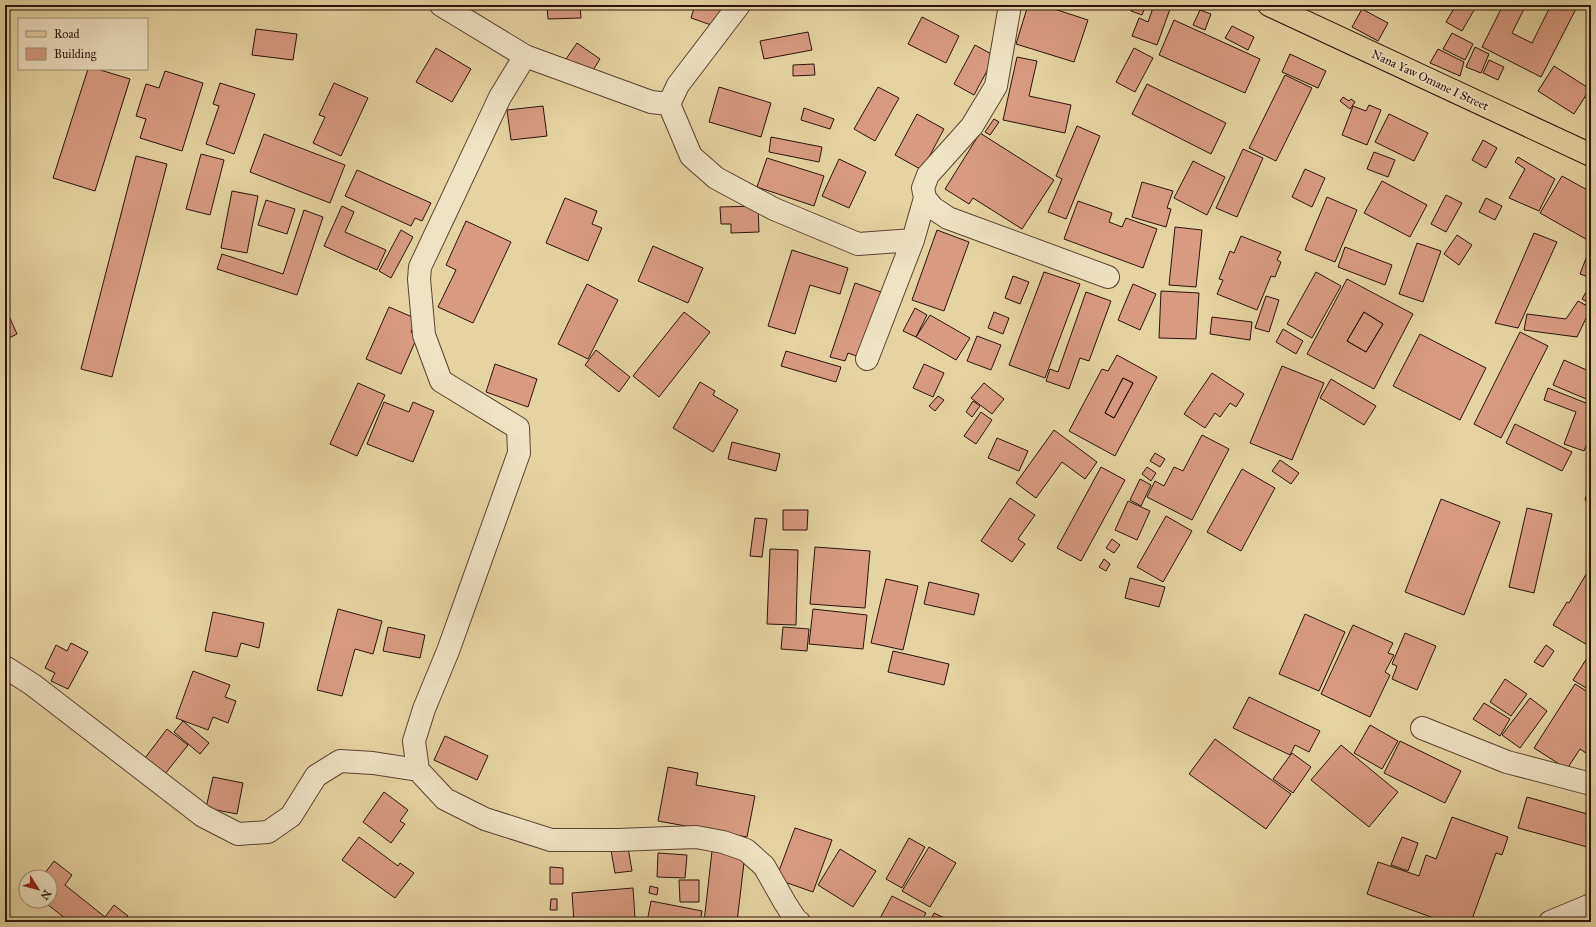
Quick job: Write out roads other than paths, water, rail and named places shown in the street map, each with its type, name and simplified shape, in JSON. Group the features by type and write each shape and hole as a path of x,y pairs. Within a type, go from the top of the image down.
{"main road":[{"name":"Nana Yaw Omane I Street","path":"1269,5 1591,155"}],"street":[{"path":"441,5 525,56 651,102 670,104"},
{"path":"739,5 678,85 670,104 692,156 716,178 774,209 858,244 913,240"},
{"path":"867,359 913,240 925,198 923,188 928,175 972,126 996,86 1010,5"},
{"path":"525,56 500,97 420,267 419,279 424,335 441,381 518,428 519,453 418,728 414,741 418,770 445,799 485,819 551,840 617,840 696,836 723,842 746,850 764,866 785,903 796,920 799,922"},
{"path":"925,198 933,208 948,218 1108,277"},
{"path":"5,668 33,685 203,816 238,834 268,832 291,816 316,776 340,761 373,763 418,770"},
{"path":"1422,728 1507,762 1591,784"},
{"path":"1550,922 1591,905"}]}
